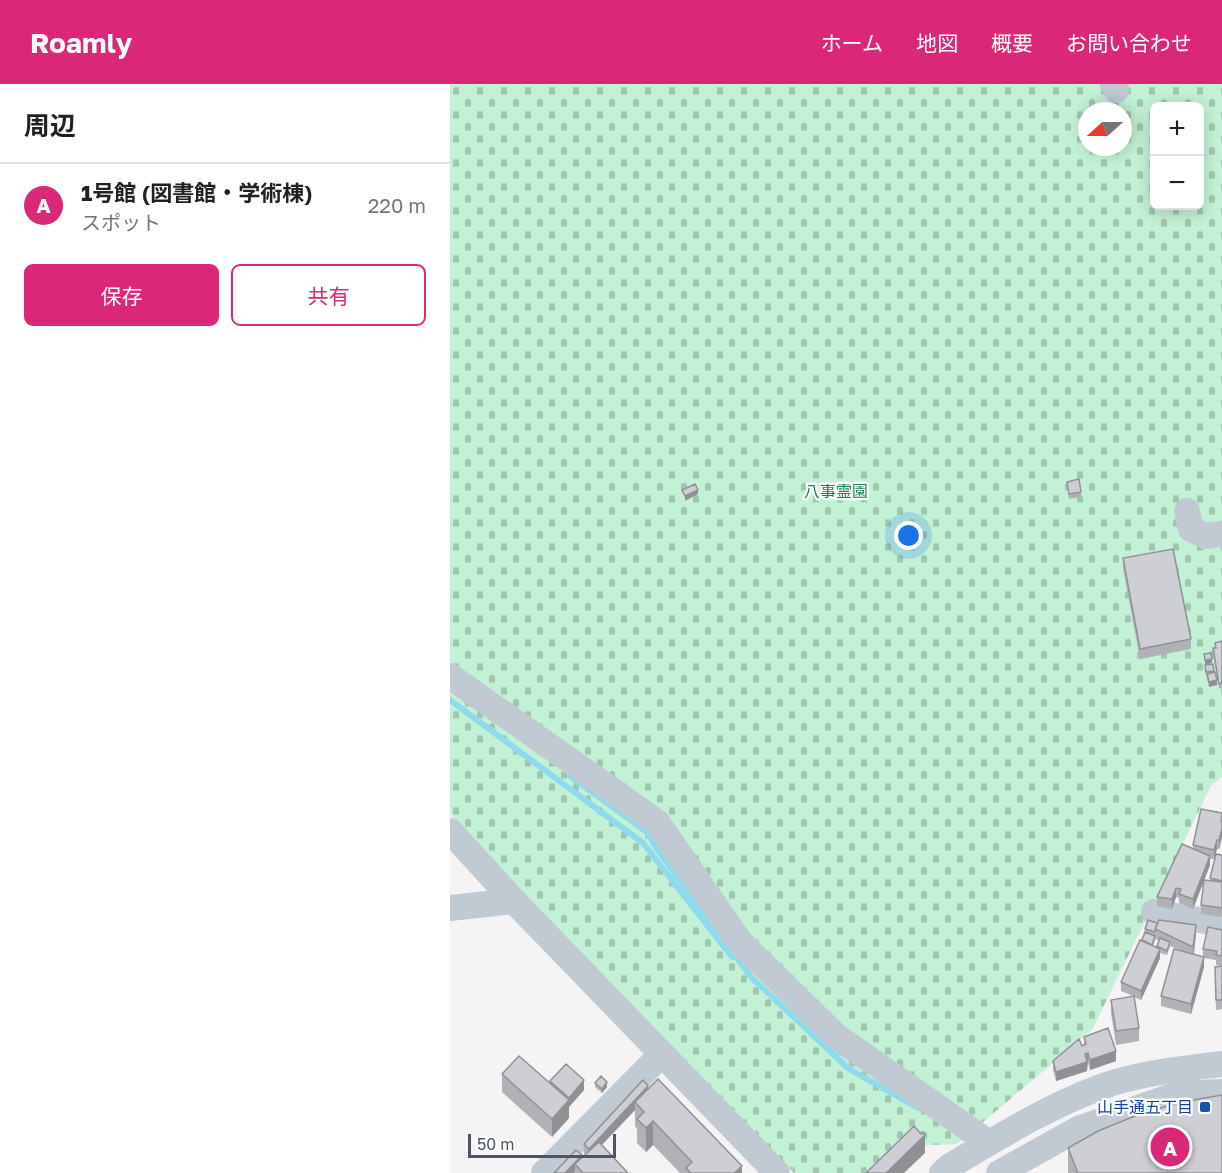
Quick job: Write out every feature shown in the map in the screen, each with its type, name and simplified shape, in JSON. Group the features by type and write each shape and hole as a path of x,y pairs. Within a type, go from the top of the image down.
{"street":[{"path":"1187,512 1191,529 1206,536 1222,534"},
{"path":"450,676 657,822 740,942 836,1036 989,1143"},
{"path":"450,831 514,901 777,1173"},
{"path":"450,908 514,901"},
{"path":"1154,912 1222,924"},
{"path":"544,1173 663,1054"},
{"path":"942,1173 1026,1121 1102,1087 1165,1071 1222,1064"},
{"path":"999,1173 1078,1129 1178,1094 1222,1092"}],"green space":[{"name":"八事霊園","path":"450,84 1222,84 1222,777 1211,786 1092,1030 957,1144 911,1146 881,1173 794,1173 548,919 450,814"}],"building":[{"path":"1079,479 1081,492 1069,494 1067,482"},
{"path":"695,484 698,490 685,496 682,490"},
{"path":"1173,549 1191,639 1140,649 1123,558"},
{"path":"1222,641 1222,683 1219,684 1213,648 1216,648 1215,643"},
{"path":"1211,653 1212,659 1205,660 1204,654"},
{"path":"1213,664 1214,671 1206,672 1205,665"},
{"path":"1215,672 1217,680 1209,682 1207,674"},
{"path":"1201,809 1222,813 1222,828 1214,850 1193,845"},
{"path":"1182,844 1210,856 1193,899 1179,894 1181,889 1176,888 1172,899 1157,897"},
{"path":"1216,854 1222,855 1222,881 1210,878"},
{"path":"1204,880 1222,882 1222,908 1201,905"},
{"path":"1148,920 1157,923 1155,932 1145,929"},
{"path":"1159,920 1196,925 1193,947 1155,929"},
{"path":"1208,927 1222,930 1222,956 1216,955 1217,951 1203,949"},
{"path":"1145,932 1155,936 1152,945 1142,940"},
{"path":"1160,938 1170,942 1167,951 1157,946"},
{"path":"1140,940 1160,949 1141,991 1121,982"},
{"path":"1174,949 1204,957 1191,1004 1161,996"},
{"path":"1222,966 1222,1000 1216,1000 1215,967"},
{"path":"1134,996 1139,1028 1116,1031 1111,1000"},
{"path":"1108,1028 1116,1051 1090,1060 1088,1053 1085,1054 1087,1062 1056,1072 1053,1061 1079,1039 1082,1046 1086,1044 1084,1037"},
{"path":"519,1056 569,1100 552,1119 502,1074"},
{"path":"566,1064 584,1080 569,1098 550,1081"},
{"path":"601,1076 607,1082 602,1089 595,1083"},
{"path":"658,1079 742,1166 734,1173 691,1173 686,1168 692,1162 653,1121 646,1128 637,1119 644,1112 635,1102"},
{"path":"643,1080 648,1086 589,1149 584,1144"},
{"path":"1222,1095 1222,1173 1078,1173 1068,1148 1098,1131 1140,1114 1182,1102"},
{"path":"914,1126 925,1135 886,1173 866,1173"},
{"path":"599,1142 628,1173 583,1173 575,1164"},
{"path":"576,1150 582,1155 565,1173 554,1173"}],"waterway":[{"path":"450,700 643,843 732,957"},
{"path":"570,776 647,832 716,930"},
{"path":"731,950 751,977 849,1069 918,1108"}],"place":[{"name":"山手通五丁目","path":"1205,1107"},
{"name":"1号館 (図書館・学術棟)","path":"1170,1147"}]}
